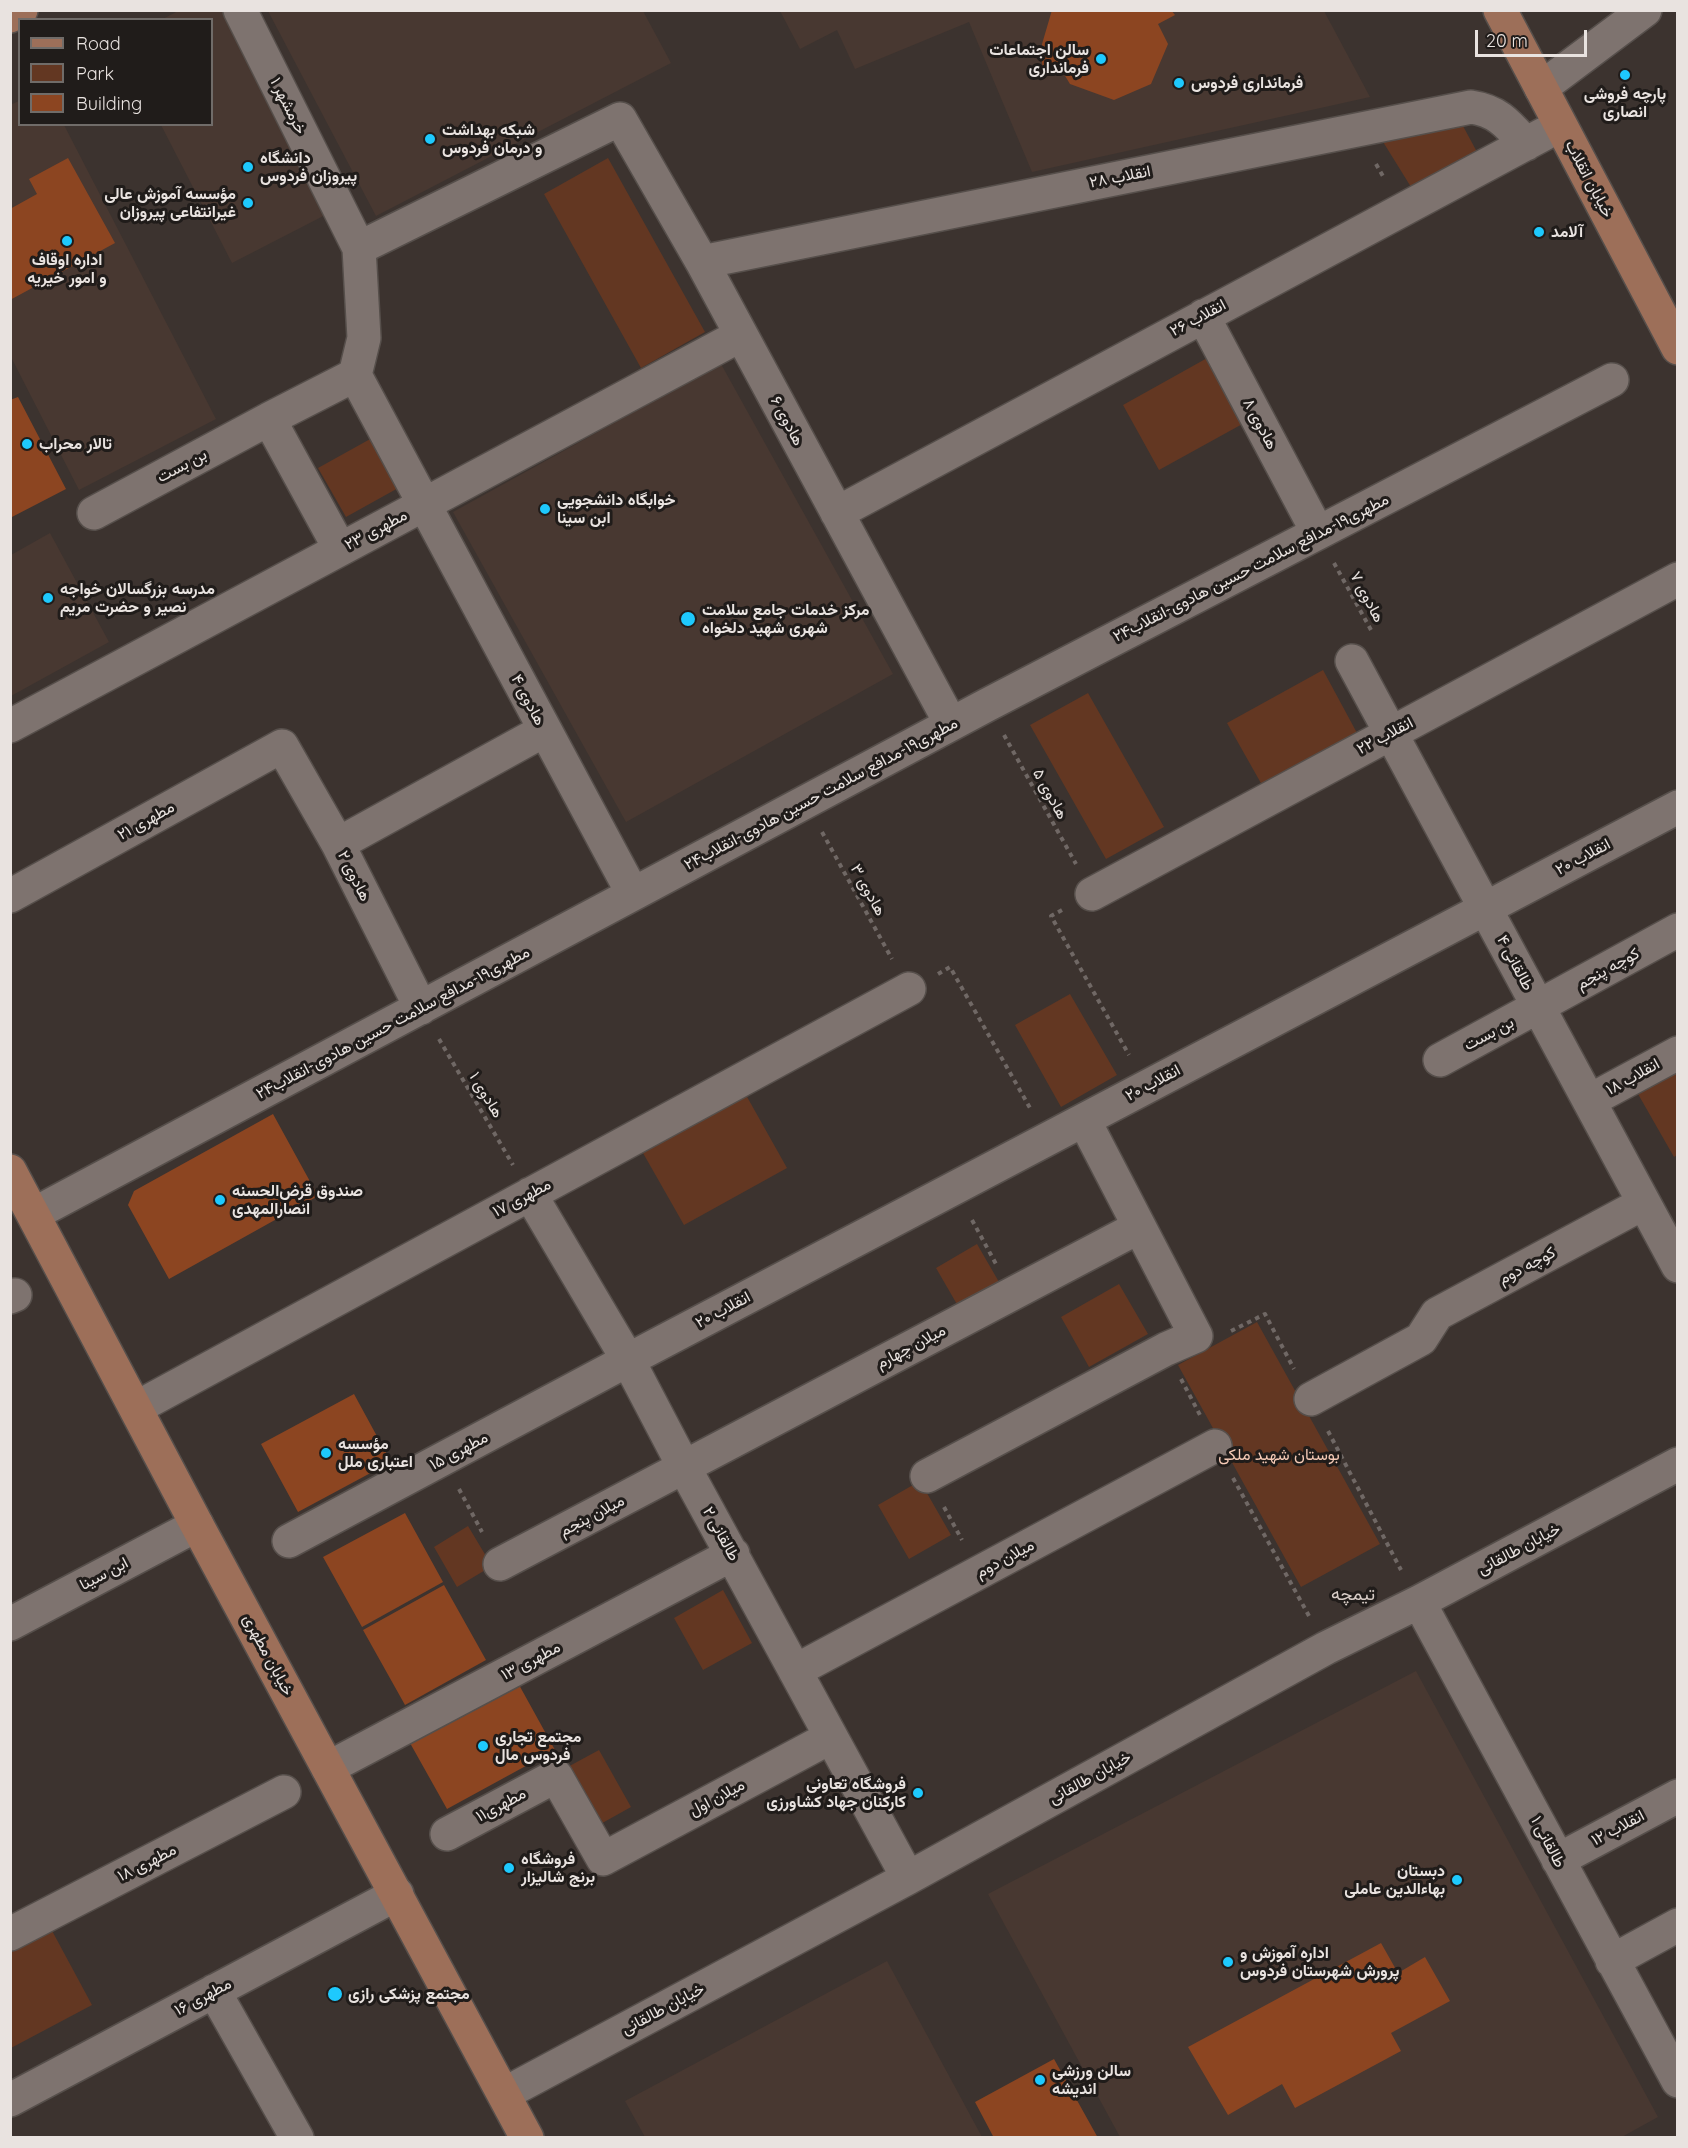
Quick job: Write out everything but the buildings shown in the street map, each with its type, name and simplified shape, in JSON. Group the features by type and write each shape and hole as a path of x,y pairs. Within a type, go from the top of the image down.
{"main road":[{"path":"10,16 21,10"},
{"name":"خیابان انقلاب","path":"1500,10 1677,348"},
{"name":"خیابان مطهری","path":"10,1171 197,1525 527,2138"}],"street":[{"name":"خرمشهر ۱","path":"240,10 359,248 364,338 355,375"},
{"path":"1541,88 1645,10"},
{"name":"انقلاب ۲۸","path":"702,262 1471,107 1488,109 1503,119 1526,144"},
{"name":"هادوی ۶","path":"359,248 621,119 702,262 951,724"},
{"name":"انقلاب ۲۶","path":"837,513 1560,125"},
{"name":"هادوی ۸","path":"1203,316 1318,533"},
{"name":"مطهری ۲۳","path":"10,726 741,335"},
{"name":"بن بست","path":"94,513 355,375"},
{"name":"هادوی ۴","path":"355,375 633,894"},
{"name":"مطهری۱۹-مدافع سلامت حسین هادوی-انقلاب۲۴","path":"34,1214 951,724 1612,380"},
{"path":"269,419 340,549"},
{"name":"انقلاب ۲۲","path":"1092,894 1677,579"},
{"name":"طالقانی ۴","path":"1352,661 1677,1266"},
{"path":"338,844 545,730"},
{"name":"هادوی ۲","path":"282,746 338,844 421,1008"},
{"name":"مطهری ۲۱","path":"10,896 282,746"},
{"name":"انقلاب ۲۰","path":"628,1360 1677,807"},
{"name":"کوچه پنجم","path":"1538,1008 1677,930"},
{"name":"مطهری ۱۷","path":"136,1408 909,989"},
{"name":"بن بست","path":"1440,1060 1538,1008"},
{"name":"انقلاب ۱۸","path":"1589,1101 1677,1053"},
{"path":"927,1476 1166,1349 1196,1336 1084,1120"},
{"name":"طالقانی ۲","path":"530,1194 628,1360 908,1878"},
{"name":"کوچه دوم","path":"1311,1399 1421,1339 1437,1314 1644,1203"},
{"name":"میلان چهارم","path":"684,1467 1139,1227"},
{"name":"مطهری ۱۵","path":"289,1541 628,1360"},
{"name":"میلان دوم","path":"795,1671 1215,1446"},
{"name":"خیابان طالقانی","path":"504,2094 908,1878 1326,1648 1419,1602 1677,1464"},
{"name":"میلان پنجم","path":"500,1564 684,1467"},
{"name":"ابن سینا","path":"10,1624 197,1525"},
{"name":"مطهری ۱۳","path":"328,1768 733,1554"},
{"name":"طالقانی ۱","path":"1419,1602 1677,2081"},
{"name":"میلان اول","path":"556,1776 603,1858 831,1737"},
{"name":"مطهری۱۱","path":"447,1834 556,1776"},
{"name":"مطهری ۱۸","path":"10,1934 284,1792"},
{"name":"انقلاب ۱۲","path":"1558,1860 1677,1796"},
{"name":"مطهری ۱۶","path":"11,2098 397,1894"},
{"path":"1612,1961 1677,1925"},
{"path":"214,1991 297,2138"}],"path":[{"path":"1358,129 1400,211"},
{"name":"هادوی ۷","path":"1318,533 1379,646 1352,661"},
{"name":"هادوی ۵","path":"987,705 1092,894"},
{"name":"هادوی ۳","path":"806,803 909,989"},
{"path":"1092,894 1051,916 1147,1086"},
{"path":"909,989 950,967 1048,1139"},
{"name":"هادوی ۱","path":"421,1008 530,1194"},
{"path":"955,1187 1012,1293"},
{"path":"1166,1349 1215,1446 1326,1648"},
{"path":"443,1460 500,1564"},
{"path":"927,1476 980,1572"}],"shaded area":[{"name":"دانشگاه پیروزان فردوس","path":"178,11 233,11 335,210 232,263 162,126 213,126 213,18 165,18"},
{"name":"شبکه بهداشت و درمان فردوس","path":"268,11 643,11 671,63 376,216"},
{"name":"فرمانداری فردوس","path":"780,11 1324,11 1370,97 1032,172 969,22 855,69 837,30 800,49"},
{"name":"اداره اوقاف و امور خیریه","path":"18,101 18,126 65,126 216,419 79,490 11,357 10,105"},
{"name":"مرکز خدمات جامع سلامت شهری شهید دلخواه","path":"721,364 893,674 626,822 453,512"},
{"name":"مدرسه بزرگسالان خواجه نصیر و حضرت مریم","path":"50,533 109,642 11,696 11,555"},
{"name":"اداره آموزش و پرورش شهرستان فردوس","path":"1416,1671 1658,2117 1620,2138 1120,2137 988,1894"},
{"path":"887,1961 982,2137 645,2137 625,2101"}],"green space":[{"path":"1463,126 1477,152 1411,187 1380,137"},
{"path":"608,158 705,332 641,368 544,194"},
{"path":"1209,357 1246,422 1159,470 1123,405"},
{"path":"372,438 400,487 346,517 318,468"},
{"path":"1323,670 1357,733 1262,785 1227,723"},
{"path":"1088,693 1164,827 1106,859 1030,725"},
{"path":"1070,994 1117,1075 1061,1107 1015,1025"},
{"path":"1677,1071 1677,1155 1674,1157 1638,1094"},
{"path":"746,1095 787,1168 684,1225 643,1153"},
{"path":"977,1244 999,1282 958,1306 936,1268"},
{"path":"1119,1284 1148,1334 1089,1367 1061,1317"},
{"name":"بوستان شهید ملکی","path":"1257,1322 1380,1544 1301,1587 1178,1365"},
{"path":"920,1481 951,1535 909,1559 878,1505"},
{"path":"468,1526 492,1566 457,1587 434,1547"},
{"path":"723,1590 752,1643 703,1670 674,1618"},
{"path":"599,1750 631,1807 597,1826 564,1769"},
{"path":"50,1927 92,2005 11,2048 10,1948"}],"place":[{"name":"سالن اجتماعات فرمانداری","path":"1101,59"},
{"name":"پارچه فروشی انصاری","path":"1625,75"},
{"name":"فرمانداری فردوس","path":"1179,83"},
{"name":"شبکه بهداشت و درمان فردوس","path":"430,139"},
{"name":"دانشگاه پیروزان فردوس","path":"248,167"},
{"name":"مؤسسه آموزش عالی غیرانتفاعی پیروزان","path":"248,203"},
{"name":"آلامد","path":"1539,232"},
{"name":"اداره اوقاف و امور خیریه","path":"67,241"},
{"name":"تالار محراب","path":"27,444"},
{"name":"خوابگاه دانشجویی ابن سینا","path":"545,509"},
{"name":"مدرسه بزرگسالان خواجه نصیر و حضرت مریم","path":"48,598"},
{"name":"مرکز خدمات جامع سلامت شهری شهید دلخواه","path":"688,619"},
{"name":"صندوق قرض‌الحسنه انصارالمهدی","path":"220,1200"},
{"name":"مؤسسه اعتباری ملل","path":"326,1453"},
{"name":"مجتمع تجاری فردوس مال","path":"483,1746"},
{"name":"فروشگاه تعاونی کارکنان جهاد کشاورزی","path":"918,1793"},
{"name":"فروشگاه برنج شالیزار","path":"509,1868"},
{"name":"دبستان بهاءالدین عاملی","path":"1457,1880"},
{"name":"اداره آموزش و پرورش شهرستان فردوس","path":"1228,1962"},
{"name":"مجتمع پزشکی رازی","path":"335,1994"},
{"name":"سالن ورزشی اندیشه","path":"1040,2080"}],"district":[{"name":"تیمچه","path":"1353,1595"}]}
